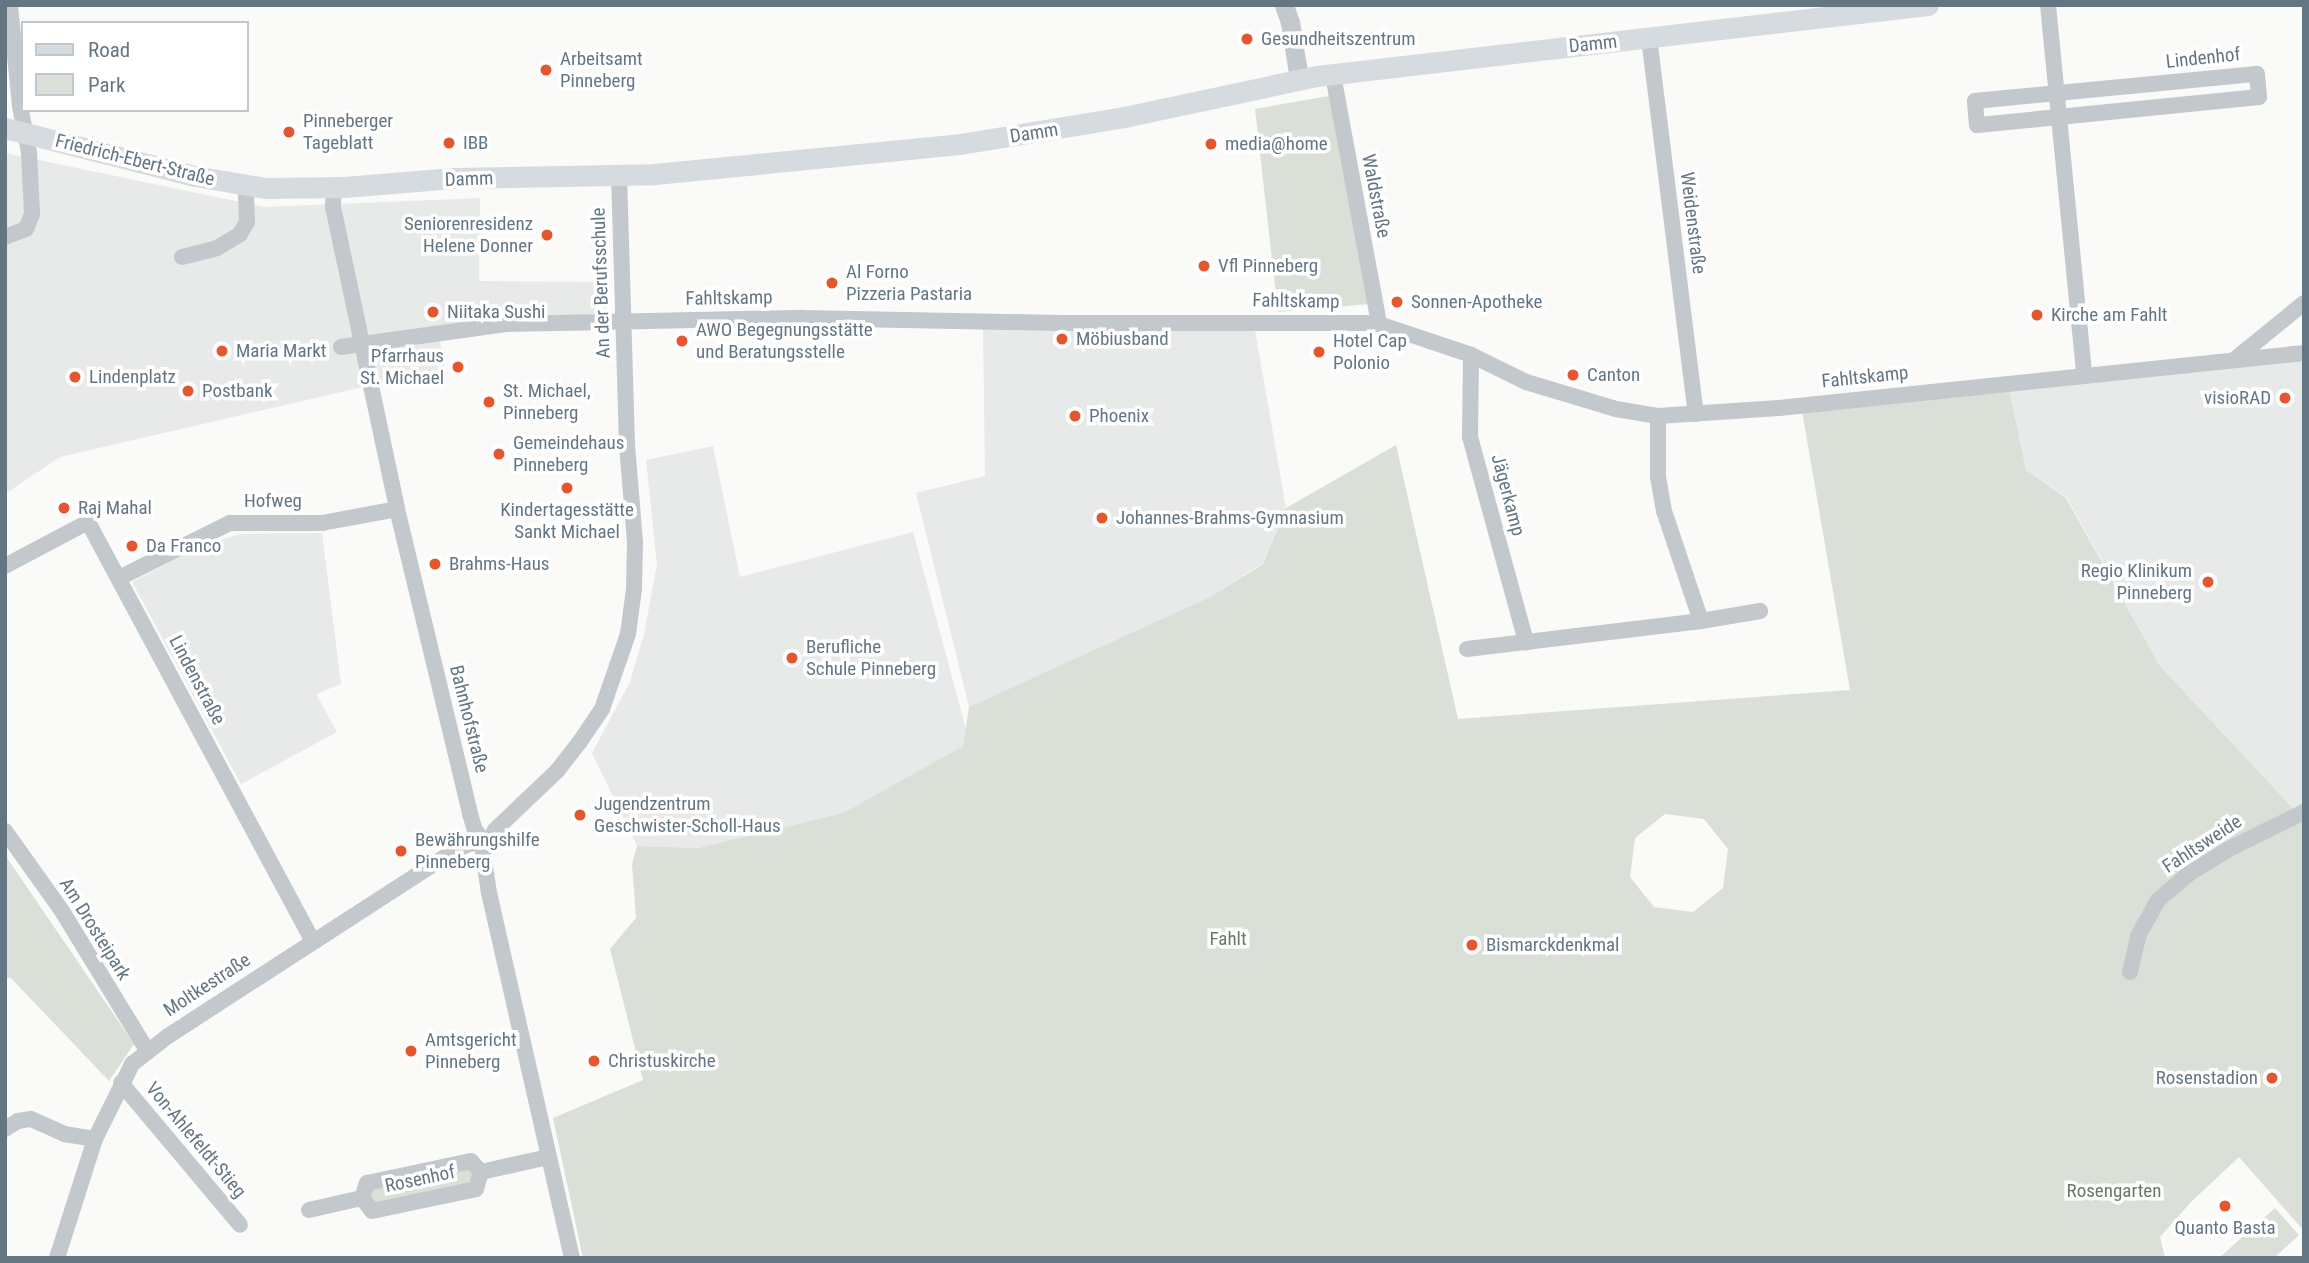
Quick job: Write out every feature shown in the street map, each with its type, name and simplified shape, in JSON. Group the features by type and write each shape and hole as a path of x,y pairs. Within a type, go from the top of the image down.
{"main road":[{"name":"Damm","path":"246,185 287,189 454,178 619,176 960,144 1124,117 1299,79 1649,38 1811,12 1928,5"},
{"name":"Friedrich-Ebert-Straße","path":"15,131 195,176 246,185"}],"street":[{"path":"5,237 26,229 31,222 29,152 15,131 10,5"},
{"path":"1284,5 1290,22 1299,79"},
{"path":"2048,5 2084,375"},
{"name":"Weidenstraße","path":"1649,38 1696,414"},
{"name":"Lindenhof","path":"2257,74 2259,97 1977,125 1975,101 2056,93 2257,74"},
{"name":"Waldstraße","path":"1333,75 1379,324"},
{"name":"An der Berufsschule","path":"486,844 495,830 557,771 579,743 601,709 618,668 628,634 634,589 635,542 627,444 619,176"},
{"path":"182,257 217,248 240,234 247,222 246,185"},
{"name":"Bahnhofstraße","path":"334,187 333,206 360,344 470,814 475,830 486,844 484,871 572,1258"},
{"path":"2234,360 2303,307"},
{"name":"Fahltskamp","path":"341,347 494,325 802,318 1060,323 1266,321 1379,324 1471,355 1526,382 1616,409 1658,416 2304,354"},
{"name":"Jägerkamp","path":"1471,355 1470,437 1526,642"},
{"path":"1658,416 1658,477 1664,511 1701,621"},
{"name":"Hofweg","path":"119,578 230,523 322,523 397,509"},
{"name":"Lindenstraße","path":"5,566 88,522 313,941"},
{"path":"1467,649 1701,621 1760,611"},
{"name":"Fahltsweide","path":"2130,972 2138,936 2158,900 2190,873 2229,849 2304,812"},
{"name":"Am Drosteipark","path":"5,831 62,911 148,1050"},
{"name":"Moltkestraße","path":"57,1258 95,1139 132,1064 148,1050 457,849 472,843 486,844"},
{"name":"Von-Ahlefeldt-Stieg","path":"121,1083 240,1224"},
{"path":"5,1129 18,1121 31,1119 64,1134 95,1139"},
{"name":"Rosenhof","path":"481,1172 548,1157"},
{"name":"Rosenhof","path":"362,1198 367,1183 471,1161 481,1172"},
{"name":"Rosenhof","path":"362,1198 372,1211 476,1189 481,1172"},
{"name":"Rosenhof","path":"309,1210 362,1198"}],"shaded area":[{"path":"5,153 265,207 480,198 479,281 609,282 604,331 514,331 440,341 445,368 60,457 5,494"},
{"name":"Johannes-Brahms-Gymnasium","path":"983,327 1255,330 1286,508 1263,563 1210,597 969,707 916,493 985,476"},
{"name":"Regio Klinikum Pinneberg","path":"2304,358 2304,820 2160,666 2067,498 2026,470 2009,389"},
{"name":"Berufliche Schule Pinneberg","path":"713,446 740,577 913,532 966,729 963,746 843,813 698,848 637,846 592,753 630,682 644,634 657,564 646,460"},
{"path":"322,533 341,684 316,694 337,732 241,784 132,582 203,545 241,534"}],"green space":[{"path":"1329,96 1369,304 1278,312 1255,109"},
{"name":"Fahlt","path":"2009,389 2026,470 2066,498 2160,666 2304,820 2304,1231 2239,1157 2191,1202 2160,1237 2165,1258 583,1258 553,1118 643,1080 610,949 636,918 632,864 637,846 698,848 843,813 963,746 969,707 1210,597 1263,564 1286,508 1396,445 1458,719 1850,690 1802,411","holes":["1665,814 1704,819 1728,849 1723,888 1693,912 1654,907 1630,877 1635,838"]},
{"path":"5,855 134,1044 109,1081 10,977 5,980"},
{"path":"469,1168 474,1174 468,1186 377,1205 371,1202 369,1190"},
{"path":"2275,1208 2299,1235 2274,1258 2219,1258"}],"place":[{"name":"Gesundheitszentrum","path":"1247,39"},
{"name":"Arbeitsamt Pinneberg","path":"546,70"},
{"name":"Pinneberger Tageblatt","path":"289,132"},
{"name":"IBB","path":"449,143"},
{"name":"media@home","path":"1211,144"},
{"name":"Seniorenresidenz Helene Donner","path":"547,235"},
{"name":"Vfl Pinneberg","path":"1204,266"},
{"name":"Al Forno Pizzeria Pastaria","path":"832,283"},
{"name":"Sonnen-Apotheke","path":"1397,302"},
{"name":"Niitaka Sushi","path":"433,312"},
{"name":"Kirche am Fahlt","path":"2037,315"},
{"name":"Möbiusband","path":"1062,339"},
{"name":"AWO Begegnungsstätte und Beratungsstelle","path":"682,341"},
{"name":"Maria Markt","path":"222,351"},
{"name":"Hotel Cap Polonio","path":"1319,352"},
{"name":"Pfarrhaus St. Michael","path":"458,367"},
{"name":"Canton","path":"1573,375"},
{"name":"Lindenplatz","path":"75,377"},
{"name":"Postbank","path":"188,391"},
{"name":"visioRAD","path":"2285,398"},
{"name":"St. Michael, Pinneberg","path":"489,402"},
{"name":"Phoenix","path":"1075,416"},
{"name":"Gemeindehaus Pinneberg","path":"499,454"},
{"name":"Kindertagesstätte Sankt Michael","path":"567,488"},
{"name":"Raj Mahal","path":"64,508"},
{"name":"Johannes-Brahms-Gymnasium","path":"1102,518"},
{"name":"Da Franco","path":"132,546"},
{"name":"Brahms-Haus","path":"435,564"},
{"name":"Regio Klinikum Pinneberg","path":"2208,582"},
{"name":"Berufliche Schule Pinneberg","path":"792,658"},
{"name":"Jugendzentrum Geschwister-Scholl-Haus","path":"580,815"},
{"name":"Bewährungshilfe Pinneberg","path":"401,851"},
{"name":"Bismarckdenkmal","path":"1472,945"},
{"name":"Amtsgericht Pinneberg","path":"411,1051"},
{"name":"Christuskirche","path":"594,1061"},
{"name":"Rosenstadion","path":"2272,1078"},
{"name":"Quanto Basta","path":"2225,1206"}],"park label":[{"name":"Rosengarten","path":"2114,1191"}]}
